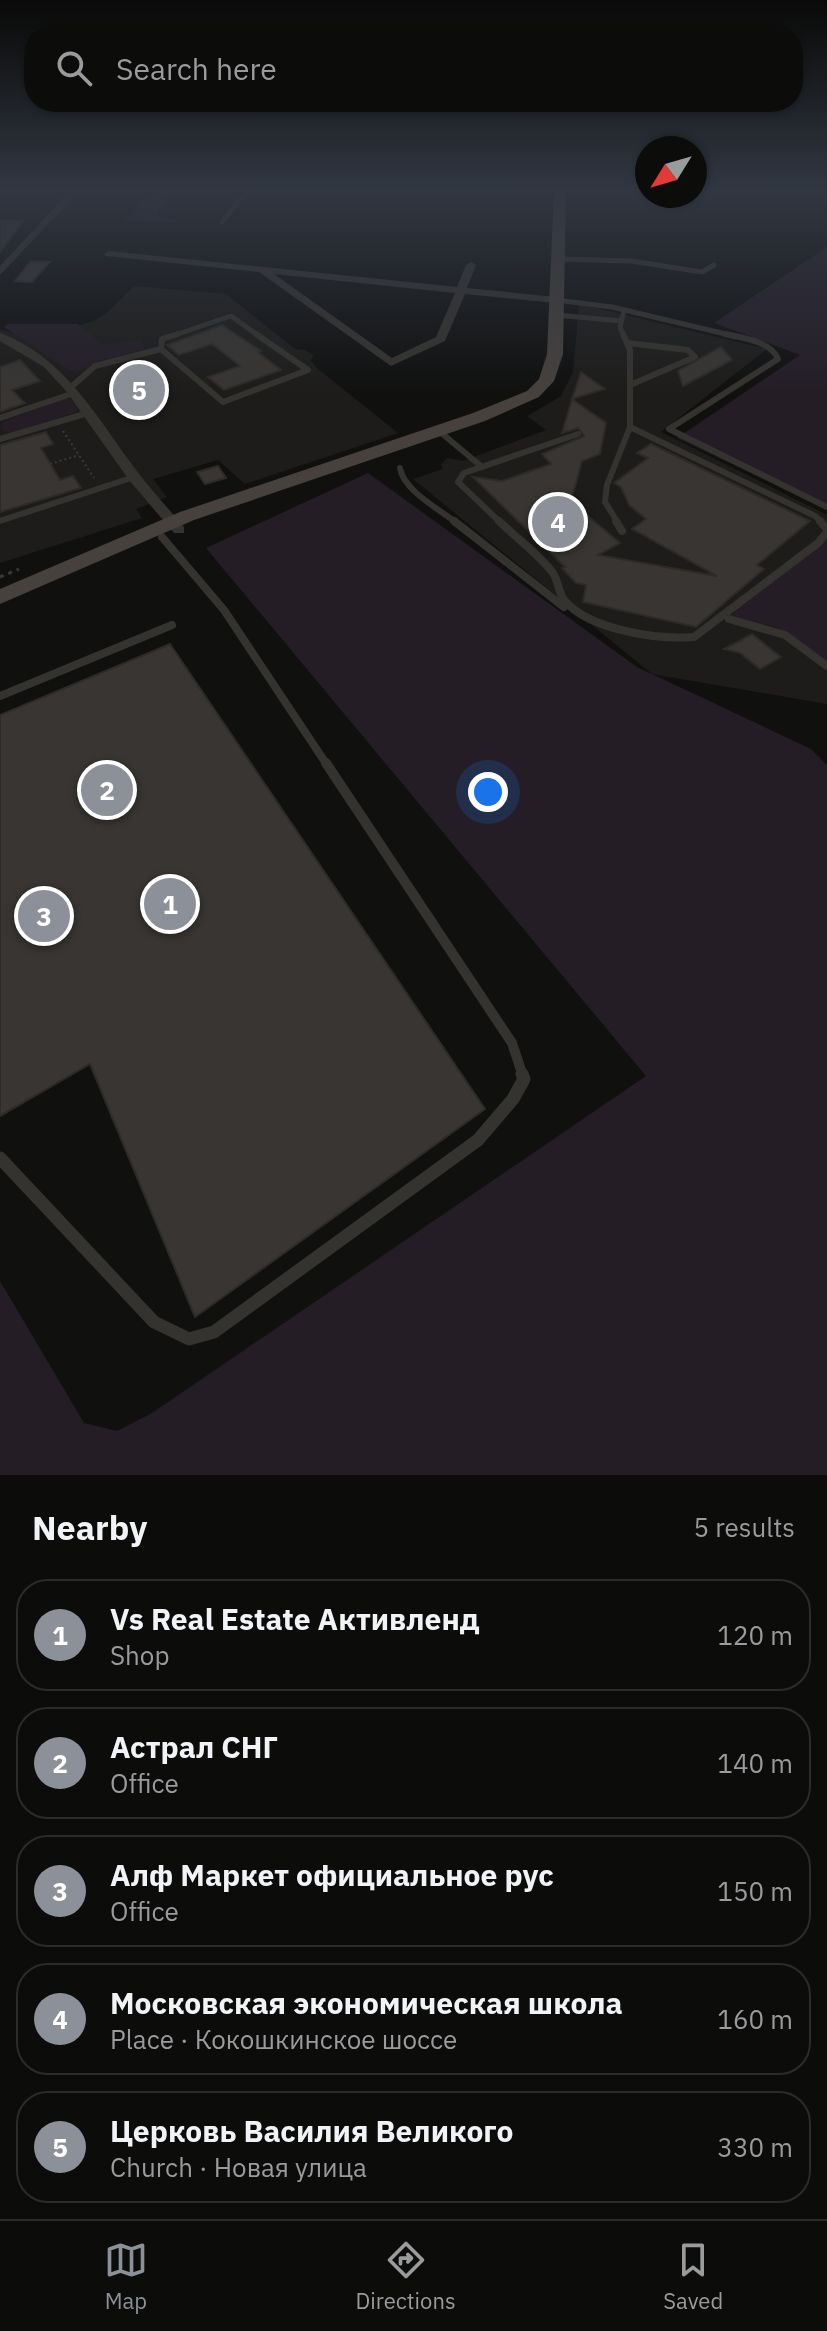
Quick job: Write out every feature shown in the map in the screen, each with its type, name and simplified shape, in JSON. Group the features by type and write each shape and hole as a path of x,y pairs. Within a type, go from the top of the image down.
{"main road":[{"path":"5,603 274,484 439,431 516,403 538,390 553,366 559,259"}],"street":[{"path":"150,258 462,288 556,307"},
{"path":"260,268 391,363 441,339 471,265"},
{"path":"0,336 48,365 72,391 171,529"}],"lane":[{"path":"559,259 632,261 702,272 714,265"},
{"path":"556,307 586,302 740,338 775,351 778,359 669,429 827,507"},
{"path":"556,307 621,321"},
{"path":"622,531 609,510 605,496 630,427 630,350 621,321 624,310"},
{"path":"231,316 308,370 223,402 161,349 162,339 231,316"},
{"path":"627,343 688,350 695,357 630,385"},
{"path":"0,418 72,391 95,366 161,349"},
{"path":"0,439 88,413"},
{"path":"578,434 464,473 458,482 553,573 563,599 587,618 663,638 694,637 818,543 827,530 815,516 630,427"},
{"path":"439,431 482,467"},
{"path":"400,468 401,475 418,493 576,616"},
{"path":"0,521 134,477"},
{"path":"0,1158 154,1322 189,1339 214,1332 478,1140 513,1099 524,1079 512,1043 171,529"},
{"path":"729,619 785,635 827,666"},
{"path":"0,696 172,625"}],"path":[{"path":"59,422 100,488"},
{"path":"50,464 79,455"}],"shaded area":[{"path":"811,258 827,258 827,509 677,438 800,355 714,323"},
{"path":"134,286 226,294 295,349 313,355 311,361 318,369 398,433 245,484 218,460 153,479 167,497 136,509 142,518 0,563 0,330 36,338 94,321 108,312"},
{"path":"579,304 767,349 661,432 827,515 827,704 652,674 413,479 443,469 441,464 447,458 463,461 546,430 527,416 561,396 573,372"},
{"path":"7,324 77,324 103,344 141,340 145,349 102,360 77,372 68,370 4,327"},
{"path":"70,399 78,409 76,412 10,433 2,430 3,422"},
{"path":"368,473 637,667 811,749 827,765 827,1475 0,1475 0,1281 84,1423 117,1431 152,1413 646,1076 206,548"},
{"path":"827,539 827,662 778,627 730,616"}],"building":[{"path":"31,261 50,262 32,282 15,281"},
{"path":"222,325 261,351 258,352 281,370 224,390 208,377 240,366 212,344 179,355 167,345"},
{"path":"721,347 732,360 683,386 678,371"},
{"path":"20,360 40,381 12,390 25,403 0,412 0,367"},
{"path":"137,371 155,372 166,382 157,385 168,396 140,405 129,393 121,396 111,387 117,378"},
{"path":"581,372 605,389 572,399"},
{"path":"572,399 606,423 600,454 582,461 568,512 576,506 620,543 598,555 717,576 632,529 646,519 629,505 621,487 614,483 648,458 637,453 651,444 810,521 757,565 764,569 696,627 583,602 586,585 576,583 562,568 565,567 473,477 502,481 551,464 542,454 584,436 578,428 562,433"},
{"path":"46,432 53,444 41,448 60,480 73,476 81,488 0,512 0,445"},
{"path":"218,466 226,478 205,484 197,472"},
{"path":"752,634 781,657 760,669 740,653 724,649"},
{"path":"170,644 485,1109 195,1317 90,1064 0,1116 0,715"}],"place":[{"name":"Церковь Василия Великого","path":"139,390"},
{"name":"Московская экономическая школа","path":"558,522"},
{"name":"Астрал СНГ","path":"107,790"},
{"name":"Vs Real Estate Активленд","path":"170,904"},
{"name":"Алф Маркет официальное рус","path":"44,916"}]}
